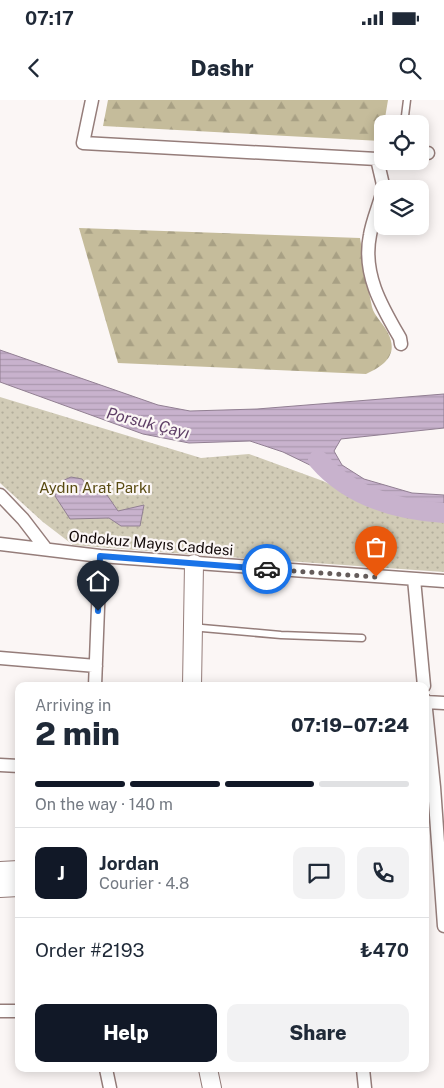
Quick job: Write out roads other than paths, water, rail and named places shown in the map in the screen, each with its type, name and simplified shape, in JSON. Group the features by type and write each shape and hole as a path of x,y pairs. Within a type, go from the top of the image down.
{"main road":[{"path":"199,564 202,628 201,682"},
{"path":"192,682 199,564"},
{"path":"0,871 15,870"},
{"path":"0,888 15,887"},
{"path":"209,1072 212,1088"}],"street":[{"path":"92,100 83,144 374,157"},
{"path":"374,220 369,236 368,260 372,282 382,306 400,338 401,344"},
{"path":"0,495 23,518 46,549"},
{"name":"Ondokuz Mayıs Caddesi","path":"0,544 100,556 444,581"},
{"path":"95,682 100,556"},
{"path":"414,579 424,682"},
{"path":"0,658 96,666"},
{"path":"429,702 444,703"},
{"path":"0,764 15,766"},
{"path":"429,788 444,926"},
{"path":"0,1012 15,1011"},
{"path":"107,1072 110,1088"},
{"path":"363,1072 365,1088"}],"lane":[{"path":"405,115 407,100"},
{"path":"202,628 281,635 362,638"}],"water":[{"path":"0,350 158,405 190,411 257,409 444,394 444,428 341,439 334,451 342,465 364,479 412,493 444,495 444,507 423,507 380,499 283,452 250,441 189,443 143,434 0,382"},
{"path":"71,477 82,479 93,493 107,495 118,511 144,505 140,526 121,526 109,518 70,519 55,496 62,481"}],"waterway":[{"name":"Porsuk Çayı","path":"318,460 344,483 375,499 409,509 444,513"}],"park label":[{"name":"Aydın Arat Parkı","path":"95,487"}]}
